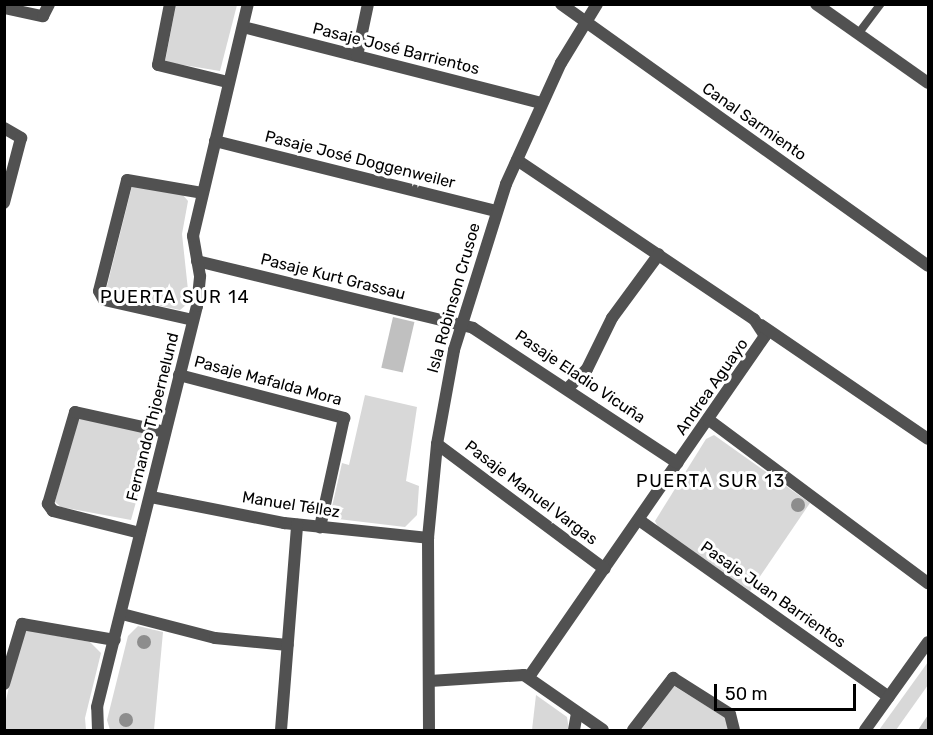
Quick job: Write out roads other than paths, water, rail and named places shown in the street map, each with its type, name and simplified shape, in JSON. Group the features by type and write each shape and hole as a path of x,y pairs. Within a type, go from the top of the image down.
{"street":[{"path":"4,8 43,16 49,4"},
{"path":"170,4 158,65 228,82"},
{"name":"Fernando Thjoernelund","path":"98,730 97,707 122,614 193,320 200,283 193,236 248,4"},
{"path":"357,56 368,4"},
{"name":"Canal Sarmiento","path":"561,4 928,266"},
{"name":"Isla Robinson Crusoe","path":"429,730 428,538 437,444 460,325 496,211 517,160 542,103 597,4"},
{"path":"816,4 928,83"},
{"name":"Pasaje José Barrientos","path":"243,27 542,103"},
{"path":"4,128 21,138 4,203"},
{"name":"Pasaje José Doggenweiler","path":"215,141 496,211"},
{"name":"Andrea Aguayo","path":"517,160 761,325 765,336 760,347 529,677"},
{"path":"193,320 105,300 99,291 127,180 202,193"},
{"path":"569,387 587,369 612,318 659,254"},
{"name":"Pasaje Kurt Grassau","path":"197,261 460,325"},
{"name":"Pasaje Eladio Vicuña","path":"460,325 485,333 569,387 678,464"},
{"path":"761,325 928,439"},
{"name":"Pasaje Mafalda Mora","path":"179,375 344,418 320,527"},
{"path":"140,532 53,511 48,504 75,412 165,432"},
{"path":"709,420 928,583"},
{"name":"Pasaje Manuel Vargas","path":"437,444 605,569"},
{"name":"Manuel Téllez","path":"151,496 297,525 428,538"},
{"name":"Pasaje Juan Barrientos","path":"639,520 889,697"},
{"path":"282,730 297,525"},
{"path":"122,614 215,638 288,645"},
{"path":"4,684 22,624 115,640"},
{"path":"865,730 928,642"},
{"path":"430,681 512,674 529,677 603,730"},
{"path":"633,730 673,678 730,714 734,730"},
{"path":"574,730 577,713"}],"lane":[{"path":"858,34 880,4"}],"district":[{"name":"PUERTA SUR 14","path":"175,297"},
{"name":"PUERTA SUR 13","path":"711,481"}]}
